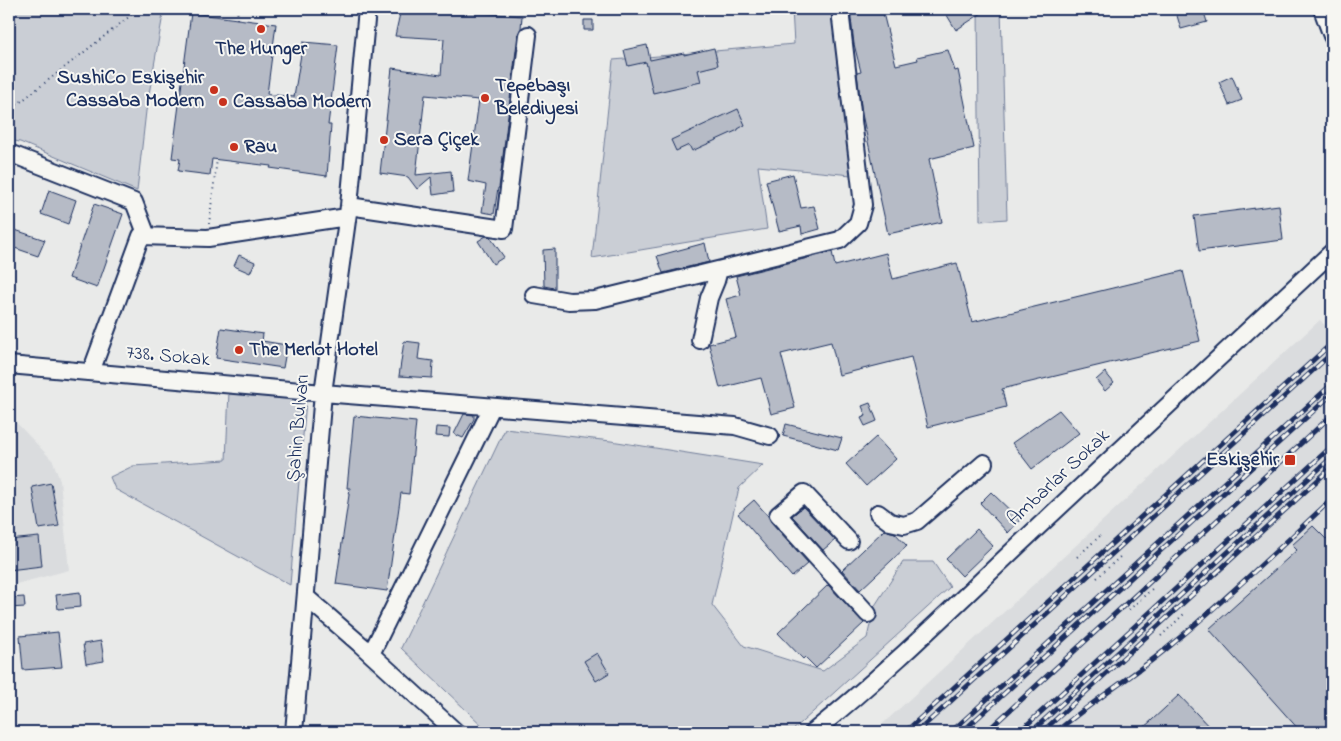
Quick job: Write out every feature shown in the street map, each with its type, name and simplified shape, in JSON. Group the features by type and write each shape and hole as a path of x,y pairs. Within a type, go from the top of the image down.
{"street":[{"name":"Şahin Bulvarı","path":"294,732 323,393 348,211 367,9"},
{"path":"534,294 569,301 595,300 840,240 858,223 863,205 841,9"},
{"path":"1322,9 1332,36"},
{"path":"91,372 141,236 208,238 348,211 504,229 528,35"},
{"path":"9,153 134,202 147,236"},
{"name":"Ambarlar Sokak","path":"813,732 847,705 906,651 1332,252"},
{"path":"700,340 709,298 719,270"},
{"name":"738. Sokak","path":"9,365 323,393 735,426 770,436"},
{"path":"371,654 492,407"},
{"path":"878,513 890,522 904,525 917,521 984,463"},
{"path":"849,541 804,493 778,515 868,614"},
{"path":"306,597 456,732"}],"path":[{"path":"9,111 139,9"},
{"path":"237,19 238,9"},
{"path":"208,238 217,159"},
{"path":"1077,557 1101,535"},
{"path":"1097,578 1121,556"},
{"path":"1129,610 1152,588"},
{"path":"1161,636 1184,614"}],"shaded area":[{"path":"9,9 164,9 146,111 137,191 20,142 9,140"},
{"path":"792,9 843,9 862,176 758,166 767,229 592,258 613,60 794,44"},
{"path":"978,9 1001,9 1007,219 980,221"},
{"path":"1320,320 1332,333 1332,732 874,732"},
{"path":"229,391 306,401 290,585 115,489 110,477 133,466 226,460"},
{"path":"9,415 53,461 60,481 69,570 9,586"},
{"path":"505,429 611,441 763,465 739,488 712,605 744,646 823,671 867,638 874,607 903,562 933,562 950,587 791,732 489,732 401,648"}],"building":[{"name":"Tepebaşı Belediyesi","path":"401,9 427,9 522,16 494,214 482,212 486,185 468,181 479,100 425,95 416,175 451,171 453,192 433,195 431,177 417,189 408,177 380,173 392,68 441,75 444,39 395,36"},
{"path":"862,9 882,9 896,65 918,60 917,57 948,50 955,71 958,70 974,148 929,159 942,222 888,234 862,114 857,73 861,72 854,44 851,12"},
{"path":"951,9 988,9 956,30 945,12"},
{"path":"1175,9 1203,9 1207,22 1181,29"},
{"name":"Cassaba Modern","path":"191,13 276,24 267,94 294,97 303,42 338,45 328,125 331,125 327,176 270,168 271,166 212,159 210,175 178,171 180,159 172,158"},
{"path":"584,20 593,20 593,30 584,30"},
{"path":"647,45 650,60 714,48 718,65 698,70 701,82 653,93 646,62 628,66 624,50"},
{"path":"1232,76 1242,100 1229,105 1219,82"},
{"path":"738,109 745,125 738,130 692,151 689,145 676,151 671,140"},
{"path":"793,174 801,208 814,206 820,229 802,234 801,226 779,231 766,181"},
{"path":"49,190 76,200 68,224 41,214"},
{"path":"94,204 123,214 97,288 69,278"},
{"path":"1279,205 1283,240 1199,251 1194,216"},
{"path":"9,228 45,240 38,256 9,246"},
{"path":"486,236 490,237 504,257 493,264 478,241"},
{"path":"705,243 709,262 663,273 657,256"},
{"path":"555,249 554,288 544,286 543,250"},
{"path":"832,252 835,266 886,253 893,279 957,263 972,322 1183,271 1200,341 1002,389 1006,407 928,427 911,357 839,375 831,342 781,354 795,408 771,414 761,378 720,388 709,344 736,337 726,299 741,295 736,276"},
{"path":"239,255 255,262 250,273 234,266"},
{"name":"The Merlot Hotel","path":"221,328 263,334 262,341 287,345 283,368 216,358"},
{"path":"404,341 420,343 418,359 433,361 432,378 399,376"},
{"path":"1105,372 1114,383 1105,391 1096,380"},
{"path":"870,403 877,421 865,426 861,418 866,416 862,406"},
{"path":"1059,410 1079,433 1032,469 1012,443"},
{"path":"464,414 474,415 474,419 463,438 454,434"},
{"path":"354,416 416,422 409,494 401,493 387,591 336,584 350,488 347,488"},
{"path":"786,424 842,438 838,450 783,436"},
{"path":"436,427 450,428 449,437 435,436"},
{"path":"876,437 896,459 866,486 846,464"},
{"path":"51,483 59,526 39,529 32,487"},
{"path":"991,492 1020,520 1008,533 980,503"},
{"path":"754,500 808,563 792,577 738,514"},
{"path":"803,507 835,540 823,550 792,516"},
{"path":"1313,526 1326,539 1332,533 1332,732 1301,732 1209,629 1297,550 1292,545"},
{"path":"977,529 993,546 962,576 946,559"},
{"path":"884,530 895,533 907,546 860,590 842,570"},
{"path":"39,537 42,566 9,570 9,540"},
{"path":"828,585 864,623 816,668 805,657 803,659 778,633"},
{"path":"80,592 81,607 58,609 56,595"},
{"path":"24,597 25,607 9,608 9,598"},
{"path":"58,632 62,667 23,670 20,636"},
{"path":"101,641 104,661 86,664 83,644"},
{"path":"597,653 609,673 596,681 584,661"},
{"path":"1179,695 1214,732 1139,732"}],"railway":[{"path":"905,732 1332,343"},
{"path":"917,732 1332,353"},
{"path":"951,732 1332,384"},
{"path":"962,732 1332,394"},
{"path":"986,732 1332,415"},
{"path":"1019,732 1332,446"},
{"path":"1031,732 1332,457"},
{"path":"1042,732 1332,467"},
{"path":"1056,732 1192,628 1332,499"}],"place":[{"name":"The Hunger","path":"261,29"},
{"name":"SushiCo Eskişehir Cassaba Modern","path":"214,90"},
{"name":"Tepebaşı Belediyesi","path":"485,98"},
{"name":"Cassaba Modern","path":"223,102"},
{"name":"Sera Çiçek","path":"384,140"},
{"name":"Rau","path":"234,147"},
{"name":"The Merlot Hotel","path":"239,350"},
{"name":"Eskişehir","path":"1290,460"}]}
